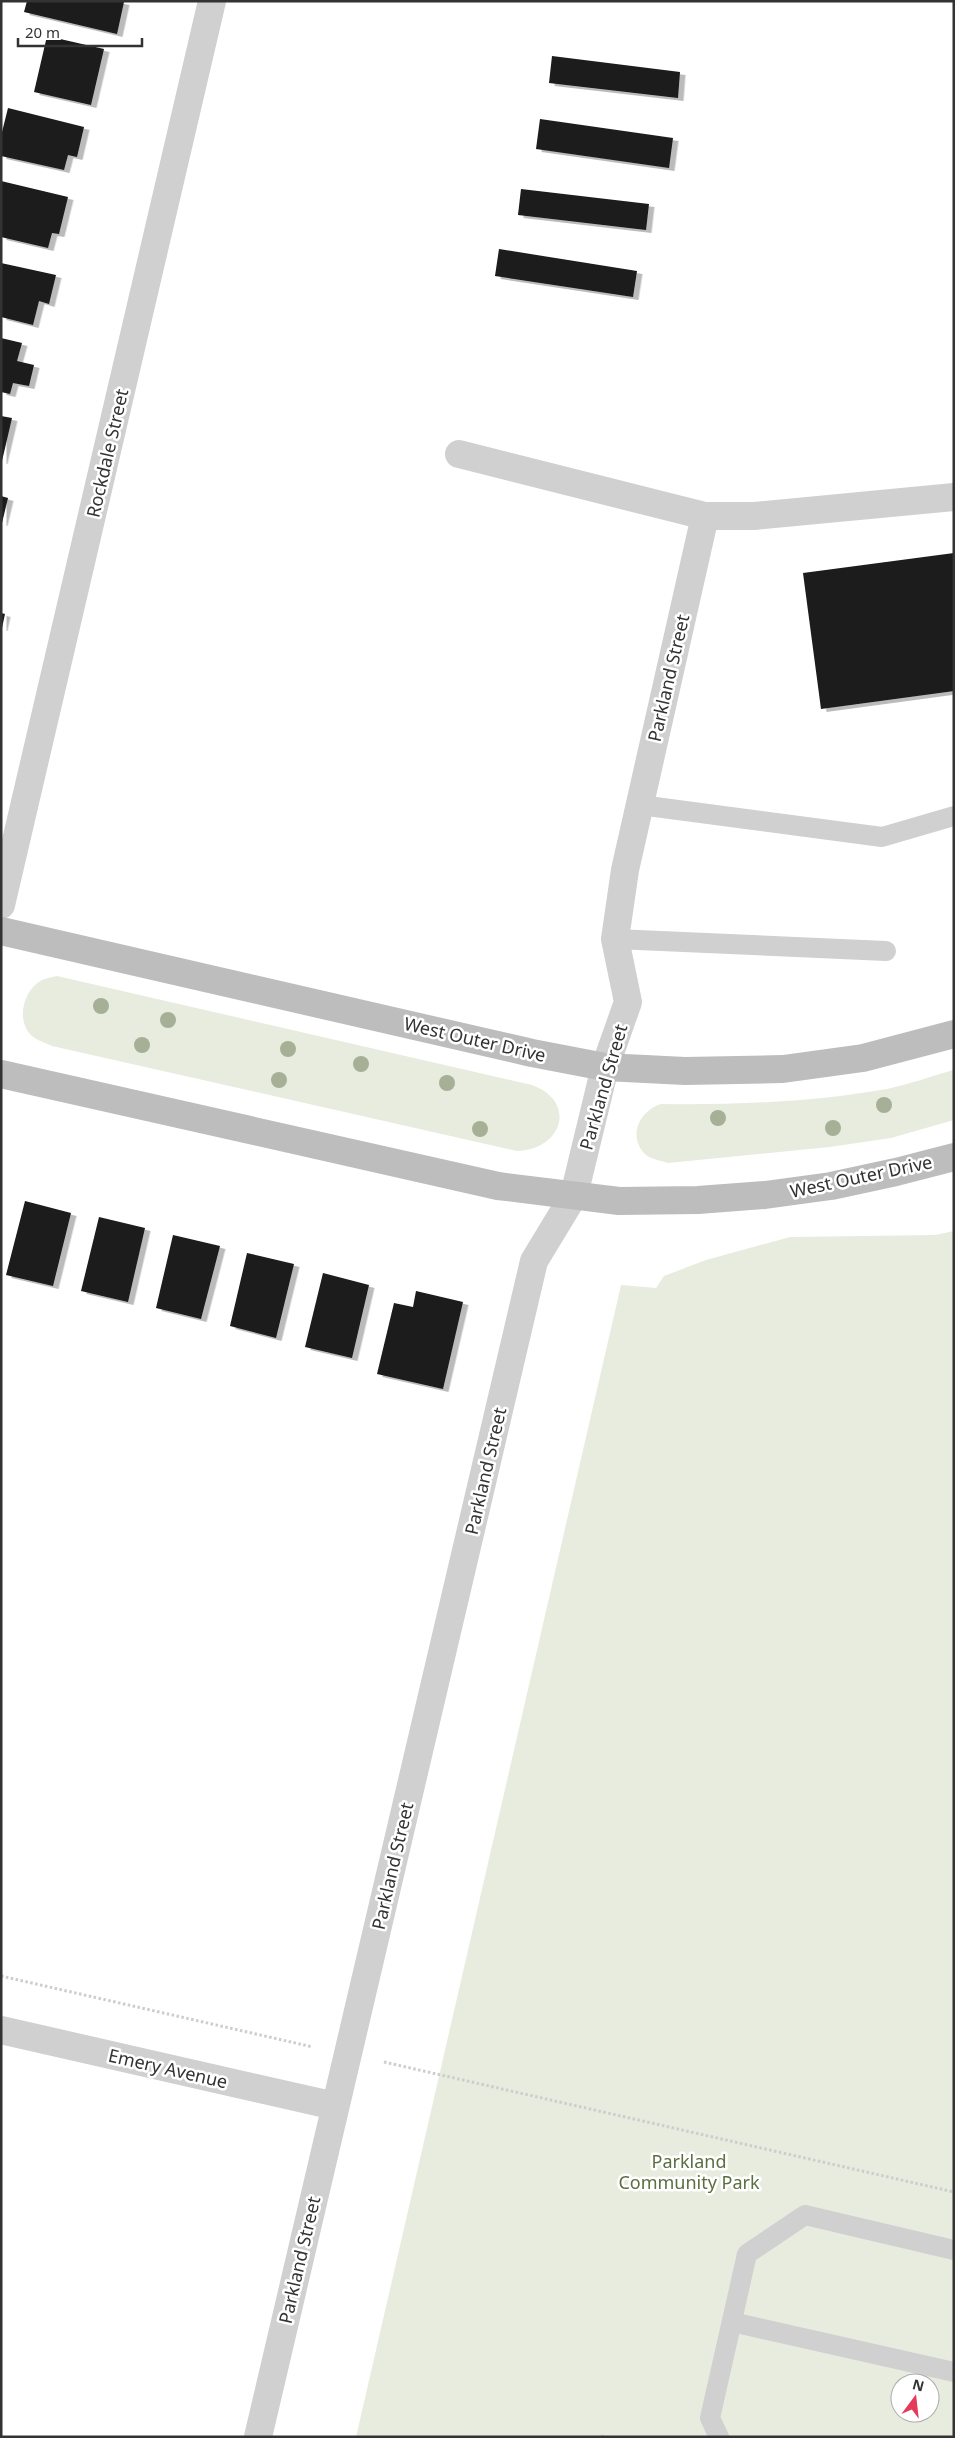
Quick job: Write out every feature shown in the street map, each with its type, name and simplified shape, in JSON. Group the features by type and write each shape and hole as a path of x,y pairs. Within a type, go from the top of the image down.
{"main road":[{"name":"West Outer Drive","path":"1,931 532,1053 605,1067 685,1071 784,1069 863,1058 954,1034"},
{"name":"West Outer Drive","path":"1,1074 498,1186 619,1201 698,1200 765,1195 840,1184 954,1157"}],"street":[{"name":"Rockdale Street","path":"1,905 212,1"},
{"path":"459,454 705,516 754,516 954,497"},
{"name":"Parkland Street","path":"258,2437 534,1260 574,1195 605,1067 628,1002 615,939 625,870 705,516"},
{"name":"Emery Avenue","path":"1,2030 335,2106"}],"lane":[{"path":"640,805 882,837 954,816"},
{"path":"615,939 886,951"},
{"path":"719,2437 710,2418 747,2254 805,2215 954,2250"},
{"path":"732,2322 954,2372"}],"path":[{"path":"1,1976 316,2048"},
{"path":"383,2062 954,2192"}],"green space":[{"path":"57,976 532,1085 546,1093 555,1102 559,1113 559,1124 554,1134 545,1143 532,1149 517,1151 52,1046 31,1035 26,1029 23,1014 26,998 35,985 44,979"},
{"path":"954,1070 954,1120 891,1138 830,1147 668,1163 646,1155 640,1148 637,1140 638,1125 642,1118 653,1107 661,1104 747,1103 831,1097 887,1089"},
{"name":"Parkland Community Park","path":"954,1231 954,2437 356,2437 621,1285 656,1288 664,1276 706,1260 790,1237 935,1235"}],"building":[{"path":"27,1 124,2 117,34 24,12"},
{"path":"47,36 104,49 91,105 34,92"},
{"path":"552,56 680,72 678,98 549,83"},
{"path":"8,108 84,127 77,157 68,155 64,170 1,156 1,136"},
{"path":"540,119 673,138 669,168 536,149"},
{"path":"1,181 68,197 59,234 52,233 48,248 1,237"},
{"path":"521,189 649,204 646,230 518,215"},
{"path":"499,249 637,271 633,297 495,276"},
{"path":"1,263 56,275 49,304 39,301 33,325 1,317"},
{"path":"1,338 22,343 17,361 34,365 29,386 13,383 10,394 1,392"},
{"path":"1,416 12,418 2,461 1,461"},
{"path":"1,496 8,498 2,523 1,523"},
{"path":"954,553 954,691 821,709 803,573"},
{"path":"1,613 5,614 2,628 1,628"},
{"path":"25,1201 71,1213 53,1286 6,1275"},
{"path":"99,1217 145,1228 128,1302 81,1291"},
{"path":"173,1235 220,1246 201,1319 156,1308"},
{"path":"247,1253 294,1264 276,1338 230,1326"},
{"path":"323,1273 369,1285 352,1358 305,1347"},
{"path":"416,1291 463,1302 443,1389 377,1374 394,1303 413,1307"}]}
